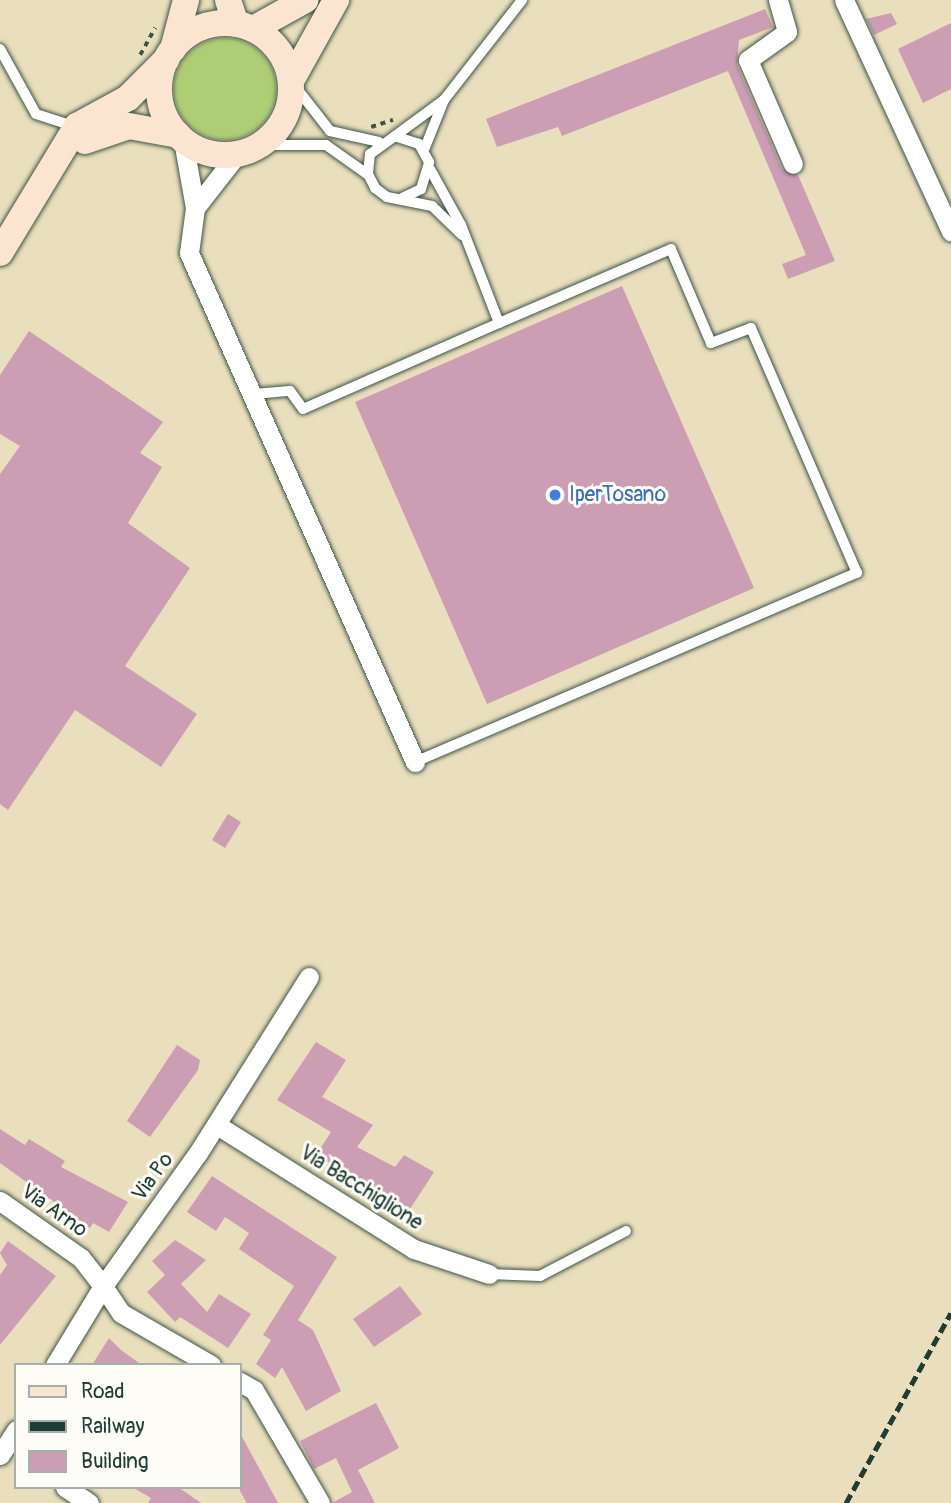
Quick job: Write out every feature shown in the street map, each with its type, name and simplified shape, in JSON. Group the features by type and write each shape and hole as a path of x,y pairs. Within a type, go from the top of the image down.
{"main road":[{"path":"181,138 159,91 186,0"},
{"path":"0,254 46,182 77,126 128,98 170,54 201,28 305,0"},
{"path":"46,182 100,132 129,125 181,138 211,153 248,149 283,121 291,81 336,0"},
{"path":"239,18 282,56 291,81"}],"street":[{"path":"778,0 787,32 748,60 793,164"},
{"path":"844,0 951,233"},
{"path":"181,138 195,208 189,253 254,394 415,762"},
{"path":"195,208 248,149"},
{"name":"Via Po","path":"103,1286 217,1125 309,977"},
{"name":"Via Bacchiglione","path":"217,1125 414,1249 489,1273"},
{"name":"Via Arno","path":"0,1201 81,1258 103,1286"},
{"path":"56,1363 103,1286 121,1313 208,1363"},
{"path":"242,1383 254,1390 320,1503"},
{"path":"5,1451 14,1434"},
{"path":"68,1489 89,1503"}],"lane":[{"path":"291,81 330,131 379,142 395,136 444,100 522,0"},
{"path":"0,49 36,114 77,126"},
{"path":"444,100 424,150 499,323"},
{"path":"395,136 424,150"},
{"path":"368,174 368,160 379,142"},
{"path":"248,149 326,145 368,174 380,193 432,206 462,234"},
{"path":"402,198 421,189 430,169"},
{"path":"254,394 290,391 303,409 671,248 711,343 751,328 856,573 415,762"},
{"path":"489,1273 540,1276 626,1231"}],"path":[{"path":"135,63 163,17"},
{"path":"363,128 403,115"}],"green space":[{"path":"225,38 245,41 268,60 273,69 276,89 273,109 254,132 245,137 225,140 205,137 182,118 177,109 174,89 177,69 196,46 205,41"}],"building":[{"path":"765,9 773,27 739,40 737,65 782,169 798,175 835,261 788,279 782,264 806,255 728,71 562,136 558,127 497,147 486,119"},
{"path":"891,13 897,24 874,35 866,19"},
{"path":"951,23 951,89 923,103 898,49"},
{"name":"IperTosano","path":"622,286 754,588 487,704 355,402"},
{"path":"29,331 163,422 140,453 162,467 128,523 190,568 125,666 197,714 161,767 75,710 8,810 0,804 0,474 20,446 0,434 0,375"},
{"path":"228,814 241,822 225,848 212,840"},
{"path":"316,1042 346,1060 322,1097 373,1125 357,1147 395,1167 404,1155 434,1172 410,1209 316,1155 331,1132 277,1100"},
{"path":"177,1045 200,1060 198,1070 150,1137 127,1121"},
{"path":"0,1129 25,1145 29,1139 65,1161 61,1167 128,1202 109,1232 93,1223 90,1228 0,1163"},
{"path":"212,1176 337,1257 298,1320 313,1330 341,1391 306,1411 282,1367 275,1378 256,1364 271,1340 263,1335 294,1286 239,1249 249,1233 225,1217 216,1231 187,1212"},
{"path":"175,1240 206,1260 181,1284 207,1312 219,1294 251,1314 228,1348 180,1317 175,1322 147,1292 165,1275 152,1261"},
{"path":"8,1241 56,1276 0,1345 0,1275 7,1265 0,1253"},
{"path":"400,1286 422,1314 374,1347 353,1319"},
{"path":"109,1338 139,1363 93,1363"},
{"path":"376,1403 399,1448 358,1470 375,1503 332,1503 352,1492 336,1458 314,1469 300,1441"},
{"path":"242,1437 278,1503 247,1503 240,1491"},
{"path":"135,1489 181,1489 201,1503 148,1503 151,1498"}],"railway":[{"path":"846,1503 951,1313"}],"place":[{"name":"IperTosano","path":"555,495"}]}
